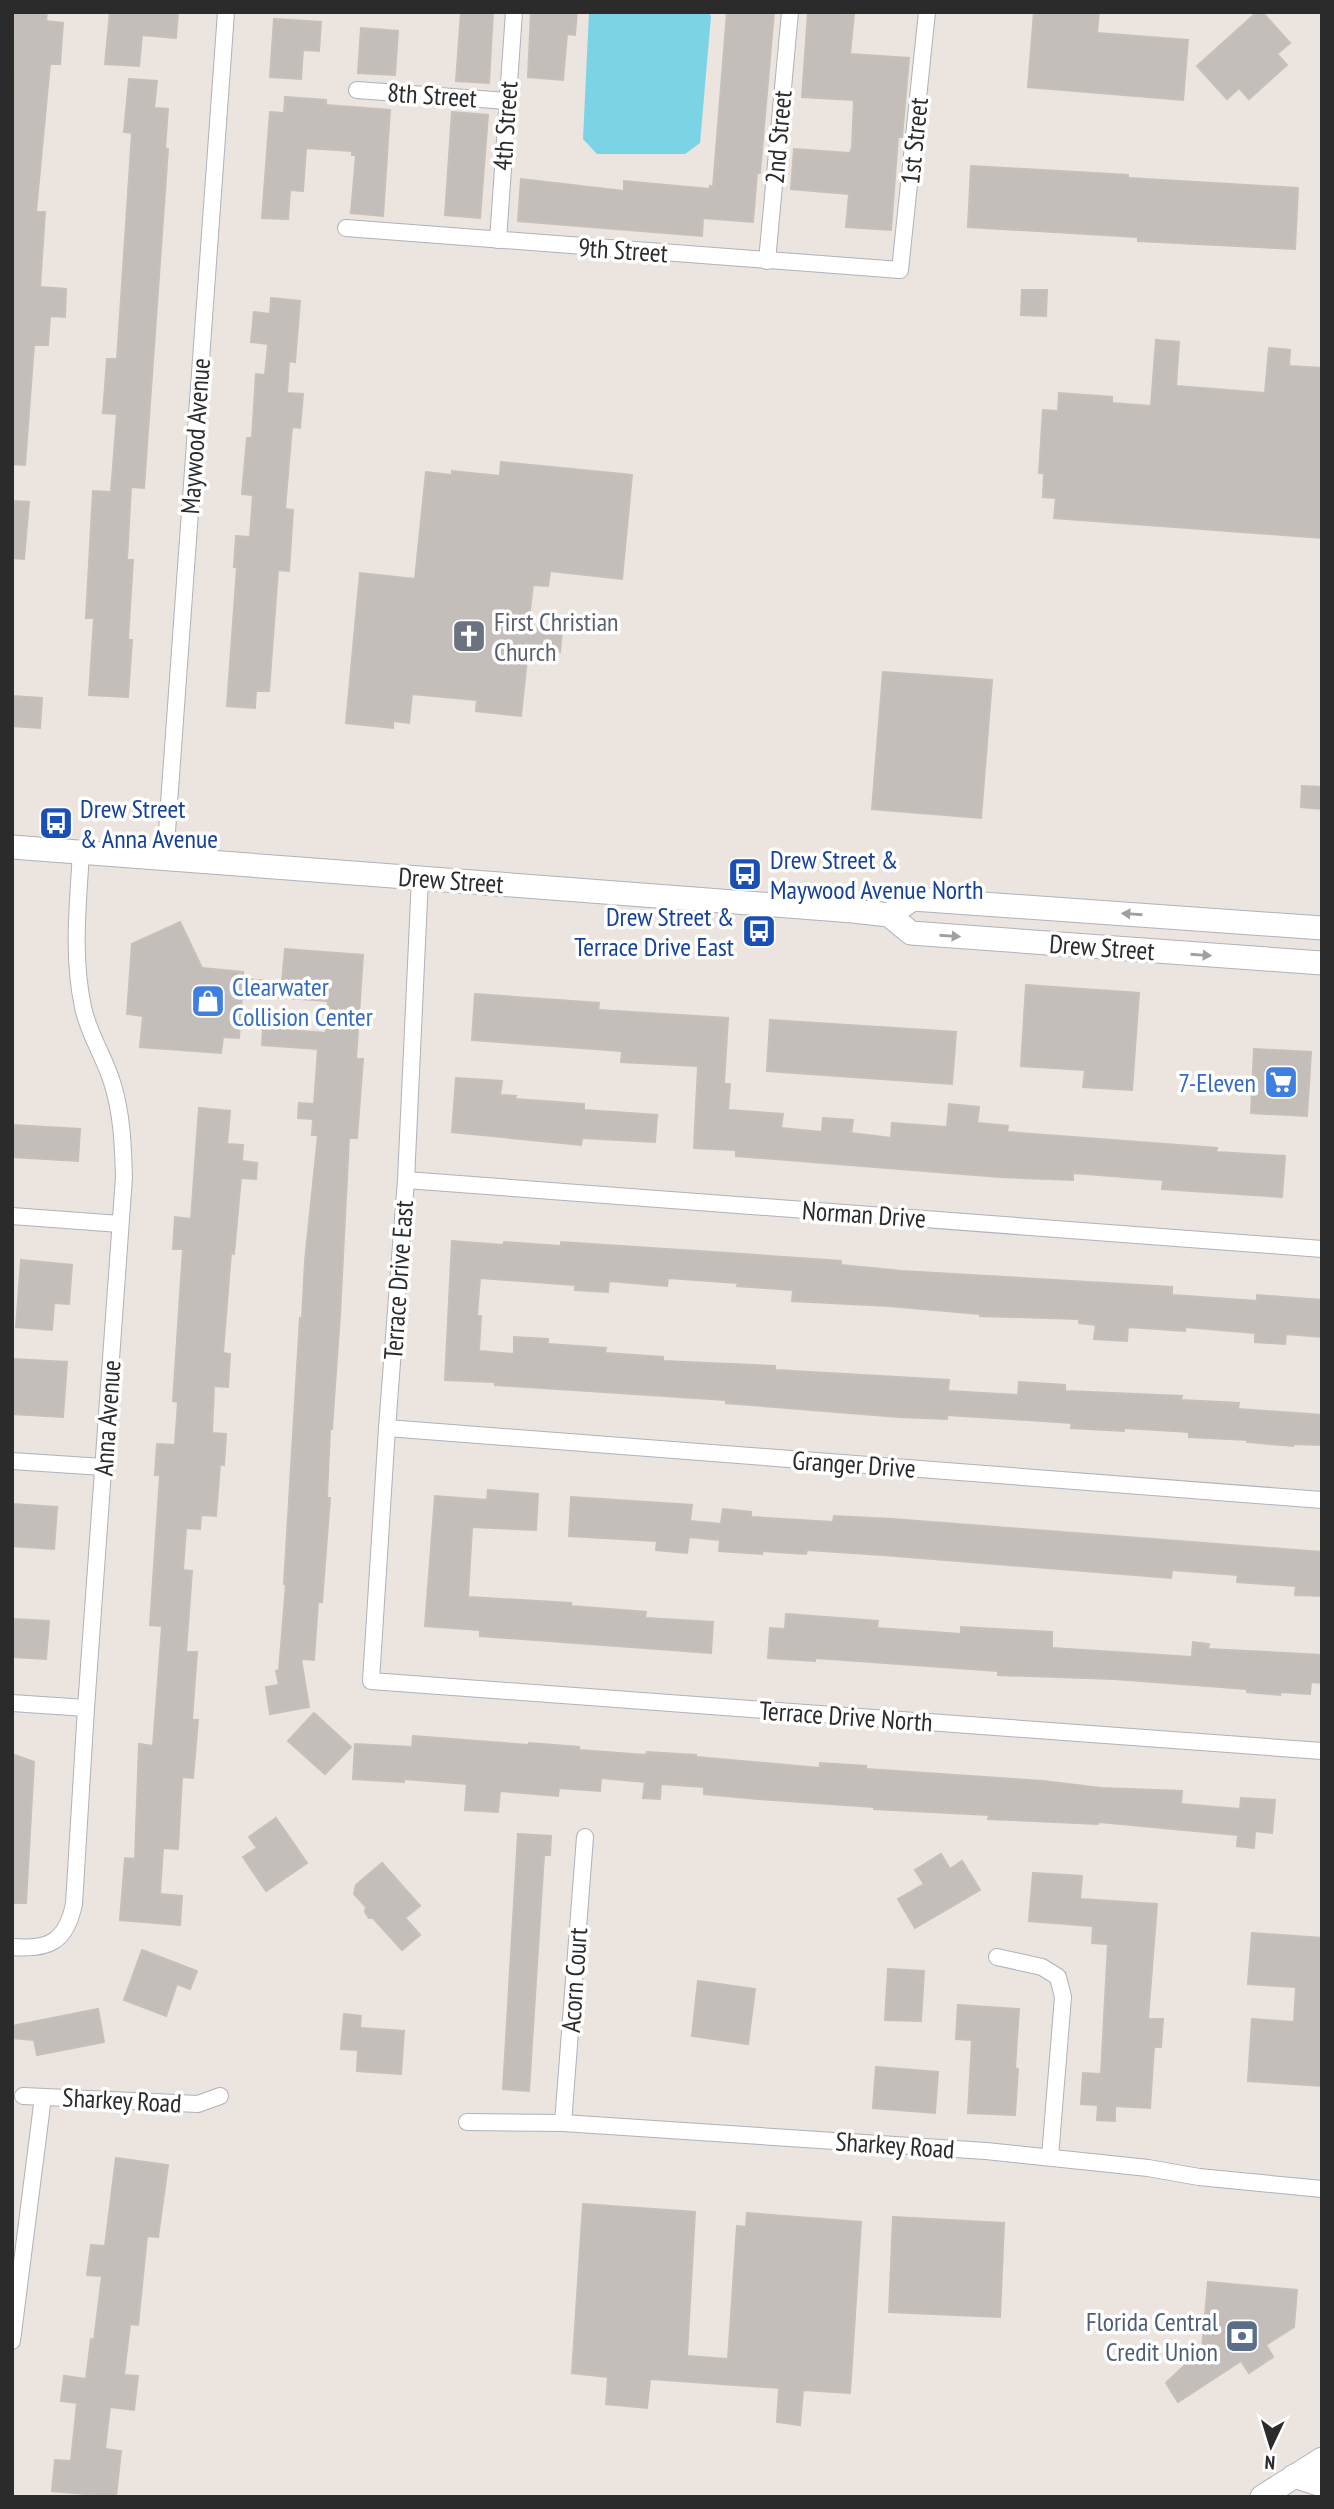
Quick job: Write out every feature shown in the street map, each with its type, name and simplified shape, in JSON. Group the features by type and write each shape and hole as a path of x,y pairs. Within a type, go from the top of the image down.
{"main road":[{"name":"Drew Street","path":"12,847 889,915 911,933 1322,963"},
{"name":"Drew Street","path":"889,915 913,899 1322,928"},
{"path":"1262,2497 1322,2459"},
{"path":"1294,2476 1322,2485"}],"street":[{"name":"Maywood Avenue","path":"165,859 226,12"},
{"name":"4th Street","path":"498,240 514,12"},
{"name":"2nd Street","path":"767,261 790,12"},
{"name":"1st Street","path":"900,270 927,12"},
{"name":"8th Street","path":"358,90 507,101"},
{"name":"9th Street","path":"346,228 900,270"},
{"name":"Anna Avenue","path":"12,1947 48,1945 62,1935 71,1921 74,1904 124,1177 123,1135 112,1082 83,1011 77,980 75,942 81,852"},
{"name":"Terrace Drive East","path":"370,1681 406,1180 420,878"},
{"name":"Norman Drive","path":"406,1180 1322,1249"},
{"path":"12,1216 120,1224"},
{"name":"Granger Drive","path":"387,1428 1322,1500"},
{"path":"12,1461 103,1467"},
{"name":"Terrace Drive North","path":"370,1681 1322,1751"},
{"path":"12,1703 86,1708"},
{"name":"Acorn Court","path":"563,2123 585,1837"},
{"path":"997,1957 1042,1967 1058,1978 1063,1997 1050,2157"},
{"name":"Sharkey Road","path":"23,2095 198,2104 220,2096"},
{"path":"12,2341 43,2097"},
{"name":"Sharkey Road","path":"467,2122 563,2123 1050,2157 1148,2168 1199,2177 1322,2189"}],"water":[{"path":"589,12 708,12 711,16 700,143 685,154 597,154 583,139"}],"building":[{"path":"14,12 47,12 46,21 63,23 60,64 50,64 36,212 45,212 40,287 66,289 65,317 50,316 48,345 34,345 25,465 12,464"},
{"path":"110,12 178,12 176,38 142,35 139,66 105,64"},
{"path":"461,12 493,12 489,83 456,81"},
{"path":"531,12 577,12 575,35 567,34 563,80 528,77"},
{"path":"727,12 774,12 753,222 703,218 702,236 518,221 521,179 624,191 624,181 710,189 710,186 713,187"},
{"path":"808,12 854,14 850,54 909,58 902,137 898,137 891,230 846,227 849,194 791,189 794,149 850,153 852,147 854,100 802,97"},
{"path":"1034,12 1099,12 1097,33 1188,40 1183,100 1028,87"},
{"path":"1257,12 1262,12 1290,43 1277,54 1287,65 1249,99 1239,88 1227,99 1197,66"},
{"path":"274,19 321,22 319,51 303,50 301,79 270,77"},
{"path":"361,28 398,31 395,75 358,73"},
{"path":"129,79 157,81 154,108 168,109 165,149 168,149 144,488 131,487 127,560 133,560 128,640 132,640 128,697 89,695 94,618 86,618 93,491 111,492 117,414 103,413 107,359 117,359 132,133 124,132"},
{"path":"285,97 326,100 326,105 390,110 383,216 351,213 356,155 352,155 352,151 306,148 303,191 290,190 288,219 262,218 270,112 284,113"},
{"path":"452,112 488,115 480,218 445,215"},
{"path":"971,166 1298,188 1295,249 1138,241 1138,237 968,227"},
{"path":"1022,290 1047,290 1046,316 1021,315"},
{"path":"271,298 300,301 295,362 289,361 287,393 303,394 300,428 292,427 285,509 293,510 289,571 278,570 269,691 256,691 255,708 227,706 237,567 234,567 236,536 250,537 253,495 242,494 247,438 252,438 256,374 265,375 268,344 251,342 254,312 270,314"},
{"path":"1156,340 1179,342 1176,386 1265,393 1269,348 1290,350 1289,366 1322,368 1322,538 1054,518 1056,498 1043,497 1044,473 1039,473 1043,410 1058,411 1059,393 1112,397 1112,403 1151,406"},
{"path":"501,462 632,475 622,579 550,571 548,586 533,585 528,627 562,631 560,652 528,649 521,716 476,711 477,700 412,694 409,723 393,721 393,728 346,723 360,573 415,579 426,472 452,475 452,471 500,476"},
{"path":"12,501 29,502 24,559 12,558"},
{"path":"883,672 992,680 981,818 872,809"},
{"path":"12,696 42,698 40,728 12,726"},
{"path":"1302,786 1322,787 1322,809 1301,807"},
{"path":"180,922 202,968 243,972 243,979 282,982 285,949 363,955 356,1059 363,1059 357,1138 349,1138 322,1602 318,1602 314,1660 301,1659 309,1707 270,1714 266,1687 279,1685 276,1671 279,1670 286,1584 300,1318 302,1319 318,1135 312,1135 313,1119 298,1118 299,1103 314,1104 318,1049 262,1045 263,1028 326,1033 328,1001 242,995 239,1038 223,1037 221,1053 140,1047 143,1016 127,1014 132,944"},
{"path":"1026,985 1139,993 1132,1090 1083,1087 1085,1070 1021,1066"},
{"path":"475,994 599,1003 598,1010 728,1018 724,1084 730,1084 728,1110 783,1114 781,1128 822,1132 823,1118 853,1120 851,1133 891,1138 892,1123 947,1127 949,1104 979,1107 977,1123 1008,1126 1007,1132 1217,1148 1216,1152 1285,1156 1282,1197 1162,1189 1163,1180 1073,1173 1073,1180 1000,1177 736,1156 736,1150 694,1148 698,1066 621,1062 622,1051 472,1040"},
{"path":"770,1020 956,1032 952,1084 767,1071"},
{"name":"7-Eleven","path":"1254,1049 1311,1052 1307,1116 1251,1113"},
{"path":"456,1078 502,1081 500,1095 516,1096 515,1099 584,1104 584,1110 657,1115 655,1142 582,1138 581,1145 452,1132"},
{"path":"199,1108 230,1111 227,1144 243,1145 242,1161 257,1163 256,1179 241,1178 234,1254 231,1253 223,1353 230,1354 228,1387 214,1386 212,1433 226,1434 224,1465 220,1464 216,1516 201,1515 200,1529 186,1528 183,1570 192,1571 186,1652 197,1652 192,1720 198,1720 193,1778 182,1777 178,1849 163,1848 160,1894 182,1896 180,1925 120,1920 125,1858 135,1859 139,1744 153,1746 162,1626 150,1625 160,1475 155,1475 157,1444 175,1445 178,1402 173,1401 183,1249 173,1249 175,1217 191,1219"},
{"path":"12,1125 80,1129 78,1161 12,1157"},
{"path":"452,1241 561,1246 561,1242 728,1253 841,1261 841,1265 902,1271 1172,1287 1172,1295 1257,1301 1257,1295 1322,1300 1322,1337 1286,1334 1285,1344 1255,1342 1255,1333 1185,1327 1185,1331 1128,1327 1127,1341 1094,1339 1096,1325 1079,1323 1079,1319 980,1316 889,1306 792,1301 793,1290 668,1278 667,1286 609,1281 608,1292 575,1290 575,1285 480,1278 477,1316 481,1316 479,1351 514,1354 514,1337 548,1339 548,1344 606,1348 605,1353 663,1357 663,1361 775,1366 775,1370 949,1380 948,1391 1018,1395 1019,1382 1065,1385 1065,1391 1182,1396 1181,1400 1239,1403 1238,1409 1322,1415 1322,1445 1293,1446 1189,1437 1189,1432 1071,1428 1072,1423 947,1415 947,1419 899,1417 726,1403 726,1400 445,1380"},
{"path":"21,1260 72,1265 69,1304 54,1303 52,1330 16,1327"},
{"path":"12,1359 67,1362 63,1417 12,1414"},
{"path":"488,1490 538,1494 536,1530 472,1527 468,1597 571,1603 571,1606 646,1612 645,1618 713,1622 711,1653 480,1636 480,1630 425,1626 435,1496 487,1500"},
{"path":"571,1497 692,1505 690,1521 721,1524 723,1509 751,1512 751,1517 833,1522 834,1516 892,1519 1322,1552 1322,1596 1295,1595 1296,1586 1237,1582 1238,1575 1172,1570 1171,1578 807,1550 806,1554 762,1551 762,1554 719,1551 720,1540 689,1537 687,1553 656,1550 657,1541 569,1536"},
{"path":"12,1504 57,1507 54,1549 12,1546"},
{"path":"786,1614 878,1621 877,1628 961,1634 961,1627 1052,1632 1052,1648 1192,1657 1193,1642 1209,1644 1208,1649 1322,1655 1322,1683 1311,1682 1310,1694 1281,1692 1280,1695 1247,1692 1247,1689 1114,1679 998,1675 998,1671 815,1658 815,1661 768,1658 770,1628 785,1629"},
{"path":"12,1619 49,1621 46,1659 12,1657"},
{"path":"314,1713 351,1747 325,1774 288,1741"},
{"path":"413,1736 579,1747 579,1750 646,1755 647,1752 696,1755 820,1768 820,1763 1101,1788 1182,1791 1181,1804 1240,1809 1241,1798 1275,1800 1272,1833 1255,1831 1254,1848 1237,1846 1238,1835 1099,1822 988,1819 989,1815 758,1799 704,1794 704,1787 661,1784 660,1799 643,1798 645,1782 601,1778 600,1791 559,1788 558,1796 500,1791 498,1812 465,1810 467,1784 404,1779 404,1782 353,1779 355,1744 412,1747"},
{"path":"12,1754 34,1762 26,1903 12,1903"},
{"path":"276,1818 307,1863 266,1891 243,1857 257,1848 249,1837"},
{"path":"518,1834 551,1836 550,1855 544,1855 529,2091 503,2089"},
{"path":"941,1854 950,1869 962,1861 980,1890 915,1928 898,1899 924,1884 915,1870"},
{"path":"382,1863 420,1906 405,1918 420,1935 402,1950 373,1918 369,1918 365,1912 366,1907 354,1894 356,1885"},
{"path":"1033,1873 1082,1876 1080,1899 1157,1904 1148,2019 1163,2019 1161,2047 1154,2047 1150,2108 1115,2106 1115,2121 1097,2120 1098,2105 1081,2104 1083,2073 1101,2074 1108,1944 1092,1943 1093,1926 1029,1921"},
{"path":"1252,1933 1322,1938 1322,2086 1248,2081 1252,2019 1294,2022 1296,1987 1248,1984"},
{"path":"142,1950 197,1971 190,1989 177,1984 166,2016 124,2000"},
{"path":"888,1969 924,1971 921,2021 885,2020"},
{"path":"698,1981 755,1989 748,2044 692,2036"},
{"path":"958,2005 1019,2009 1015,2115 968,2113 972,2040 956,2039"},
{"path":"98,2009 104,2042 37,2055 34,2040 12,2038 12,2026"},
{"path":"344,2014 361,2016 360,2028 404,2031 401,2074 357,2071 358,2050 341,2049"},
{"path":"876,2067 938,2072 935,2113 873,2108"},
{"path":"116,2158 168,2165 158,2237 147,2236 138,2325 130,2324 124,2375 138,2376 134,2410 110,2407 105,2449 121,2451 116,2497 52,2491 55,2460 71,2461 77,2403 61,2401 64,2376 86,2379 102,2276 87,2275 91,2245 105,2246"},
{"path":"583,2204 695,2212 687,2356 728,2359 737,2226 746,2227 747,2213 861,2222 850,2393 803,2390 800,2425 777,2422 779,2388 650,2379 647,2408 606,2404 608,2377 572,2373"},
{"path":"893,2217 1004,2223 1000,2317 889,2312"},
{"name":"Florida Central Credit Union","path":"1208,2282 1297,2290 1294,2327 1266,2345 1273,2357 1249,2373 1241,2361 1178,2402 1166,2383 1202,2349"}],"place":[{"name":"First Christian Church","path":"469,636"},
{"name":"Drew Street & Anna Avenue","path":"56,823"},
{"name":"Drew Street & Maywood Avenue North","path":"745,874"},
{"name":"Drew Street & Terrace Drive East","path":"759,931"},
{"name":"Clearwater Collision Center","path":"208,1001"},
{"name":"7-Eleven","path":"1281,1082"},
{"name":"Florida Central Credit Union","path":"1242,2336"}]}
